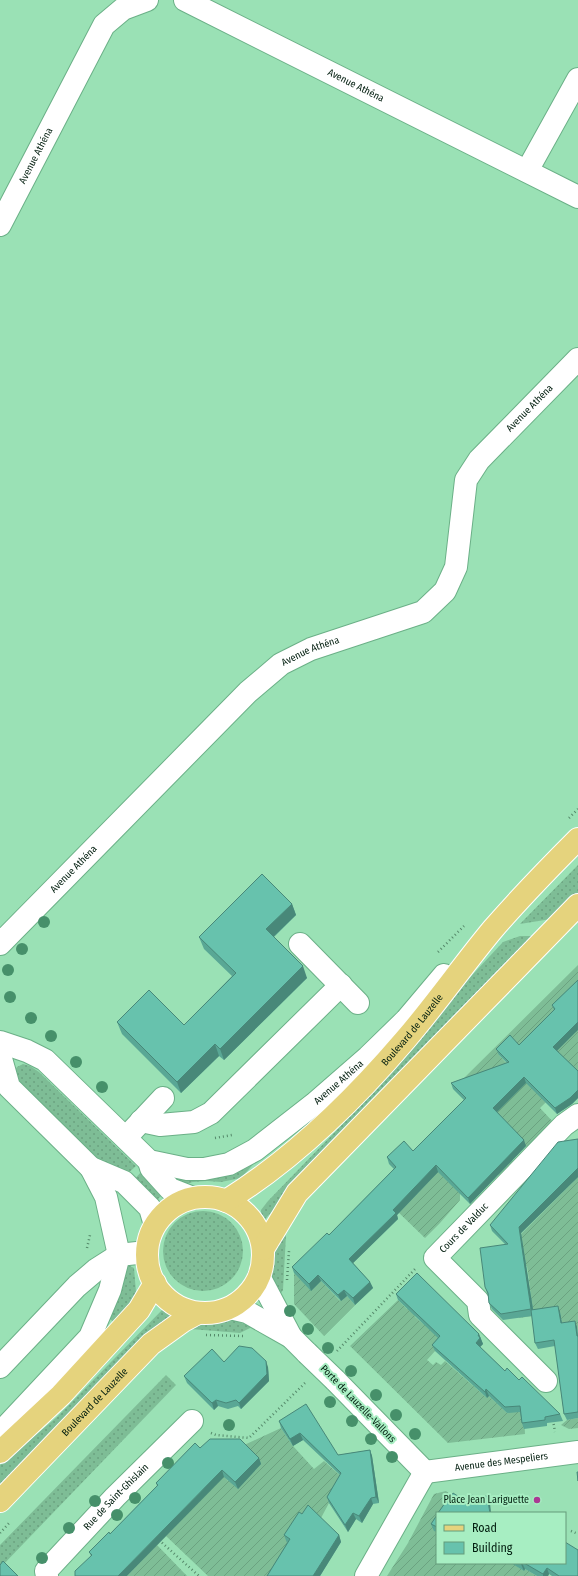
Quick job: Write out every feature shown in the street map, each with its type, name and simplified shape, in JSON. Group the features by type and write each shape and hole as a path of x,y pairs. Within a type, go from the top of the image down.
{"main road":[{"name":"Boulevard de Lauzelle","path":"226,1201 263,1177 322,1129 348,1104 406,1039 492,930 529,889 578,839"},
{"path":"263,1249 297,1193 578,905"},
{"path":"210,1197 226,1201 240,1209 251,1220 259,1234 263,1249 259,1276 247,1295 230,1308 214,1313 198,1313 174,1305 150,1277 147,1265 146,1252 148,1238 154,1225 165,1213 178,1203 193,1198 210,1197"},
{"path":"0,1452 61,1395 139,1310 155,1283"},
{"name":"Boulevard de Lauzelle","path":"0,1501 151,1344 183,1321 198,1313"}],"street":[{"name":"Avenue Athéna","path":"0,225 104,25 123,9 147,0"},
{"name":"Avenue Athéna","path":"185,0 527,170 578,197"},
{"path":"527,170 578,79"},
{"name":"Avenue Athéna","path":"0,944 248,692 281,664 311,649 423,612 445,591 456,567 466,480 479,460 578,359"},
{"name":"Avenue Athéna","path":"150,1161 187,1169 204,1169 229,1164 255,1150 314,1104 368,1057 406,1020 464,950 492,930"},
{"path":"300,944 358,1003"},
{"path":"141,1121 160,1125 194,1122 211,1113 341,985"},
{"path":"0,1042 27,1051 45,1060 150,1161 151,1168 170,1189 193,1198"},
{"path":"0,1055 9,1087 91,1168 106,1197 119,1255 110,1290 90,1337 0,1433"},
{"path":"124,1137 163,1098"},
{"name":"Cours de Valduc","path":"546,1381 480,1315 478,1301 435,1258 564,1125 578,1115"},
{"path":"91,1168 124,1182 150,1208 154,1225"},
{"path":"0,1367 77,1286 97,1269 119,1255 146,1252"},
{"path":"259,1276 269,1314"},
{"name":"Porte de Lauzelle-Vallons","path":"230,1308 247,1312 269,1314 425,1472"},
{"name":"Rue de Saint-Ghislain","path":"46,1576 46,1571 115,1497 192,1421"},
{"name":"Avenue des Mespeliers","path":"425,1472 574,1452"},
{"path":"366,1576 425,1472"}],"path":[{"path":"198,1335 242,1337 253,1330 284,1300 287,1281 289,1247"},
{"path":"552,1417 554,1432 569,1436 574,1452"},
{"path":"0,1533 11,1522"},
{"path":"571,1531 578,1534"},
{"path":"155,1535 199,1576"}],"green space":[{"path":"578,865 578,897 557,918 520,924"},
{"path":"520,936 537,936 265,1219 261,1213 261,1210 268,1201 363,1103 434,1016 503,942"},
{"path":"578,965 578,989 522,1051 499,1055 508,1065 463,1079"},
{"path":"578,1026 578,1071 540,1108 554,1123 527,1147 517,1136 502,1150 513,1161 499,1175 488,1165 460,1194 460,1200 425,1238 396,1210 575,1033"},
{"path":"23,1064 30,1066 39,1072 136,1166 125,1176 87,1153 16,1085 14,1072 17,1067"},
{"path":"265,1151 241,1178 221,1182 193,1182 181,1185 172,1181 180,1172"},
{"path":"142,1171 163,1194 155,1202 132,1182"},
{"path":"578,1172 578,1335 577,1327 563,1330 560,1312 519,1318 517,1299 531,1296 527,1266 513,1268 508,1247 573,1182"},
{"path":"203,1211 218,1214 231,1223 240,1236 243,1251 240,1266 231,1279 218,1288 203,1291 188,1288 175,1279 166,1266 163,1251 166,1236 175,1223 188,1214"},
{"path":"286,1235 283,1290 279,1296 271,1279 270,1267 272,1255 278,1244"},
{"path":"128,1265 134,1268 136,1292 129,1315 120,1327 106,1316"},
{"path":"294,1273 311,1290 321,1281 340,1301 347,1296 355,1305 324,1336 294,1304"},
{"path":"398,1300 407,1309 412,1304 415,1317 444,1341 427,1360 433,1365 436,1362 441,1365 445,1361 487,1398 489,1396 507,1413 517,1407 524,1413 525,1434 448,1443 350,1346"},
{"path":"164,1308 172,1314 0,1490 0,1465 57,1417"},
{"path":"225,1317 252,1327 240,1333 191,1329 202,1322"},
{"path":"166,1375 176,1385 0,1568 0,1545"},
{"path":"578,1418 578,1428 569,1429 561,1425 567,1420"},
{"path":"281,1428 293,1446 314,1469 324,1461 344,1479 335,1507 329,1503 321,1518 287,1542 295,1547 273,1576 208,1576 166,1536 224,1476 228,1481 238,1471 242,1446"},
{"path":"446,1491 455,1499 442,1512 436,1512 436,1527 434,1530 436,1531 436,1564 514,1564 524,1571 525,1569 537,1576 387,1576 408,1543 434,1494"},
{"path":"157,1545 187,1576 127,1576"}],"building":[{"path":"262,874 292,904 266,929 303,966 220,1049 215,1044 177,1082 117,1022 149,990 184,1025 236,973 199,937"},
{"path":"578,980 578,1022 553,1047 578,1071 578,1090 570,1098 555,1108 524,1077 493,1108 524,1140 468,1198 436,1165 393,1210 396,1213 349,1259 370,1282 353,1298 344,1290 338,1295 318,1275 309,1284 292,1267 327,1233 329,1235 396,1167 387,1157 404,1141 413,1151 466,1098 451,1083 509,1062 496,1049 510,1035 519,1045 555,1009 552,1005"},
{"path":"578,1139 578,1168 519,1227 531,1309 501,1314 489,1303 488,1293 485,1287 480,1248 508,1244 490,1225 558,1142"},
{"path":"417,1273 479,1334 478,1335 480,1338 476,1343 505,1371 507,1368 519,1380 522,1377 560,1414 545,1417 545,1420 522,1423 520,1406 505,1407 486,1389 485,1392 432,1345 440,1336 396,1294"},
{"path":"558,1306 561,1323 575,1321 578,1336 578,1412 564,1414 554,1340 535,1343 531,1310"},
{"path":"239,1346 252,1348 266,1361 267,1374 239,1403 236,1400 226,1403 216,1400 212,1403 184,1376 212,1349 224,1362"},
{"path":"306,1404 338,1455 370,1450 376,1497 371,1498 359,1516 353,1513 345,1525 327,1497 341,1473 300,1433 290,1439 279,1421"},
{"path":"210,1439 240,1439 259,1458 235,1482 222,1470 118,1576 75,1576 75,1571 92,1555 89,1552 109,1532 110,1534 158,1485 156,1483 195,1443 200,1448"},
{"path":"453,1493 467,1502 472,1495 476,1498 487,1496 490,1512 439,1512 445,1503 446,1504"},
{"path":"308,1505 339,1535 313,1576 267,1576 290,1539 284,1535 299,1512 302,1514"},
{"path":"436,1516 436,1526 431,1524"},
{"path":"566,1543 578,1550 578,1576 559,1576 547,1568 543,1574 526,1564 566,1564"},
{"path":"3,1561 18,1576 0,1576 0,1565"}],"place":[{"name":"Place Jean Lariguette","path":"537,1500"}]}
